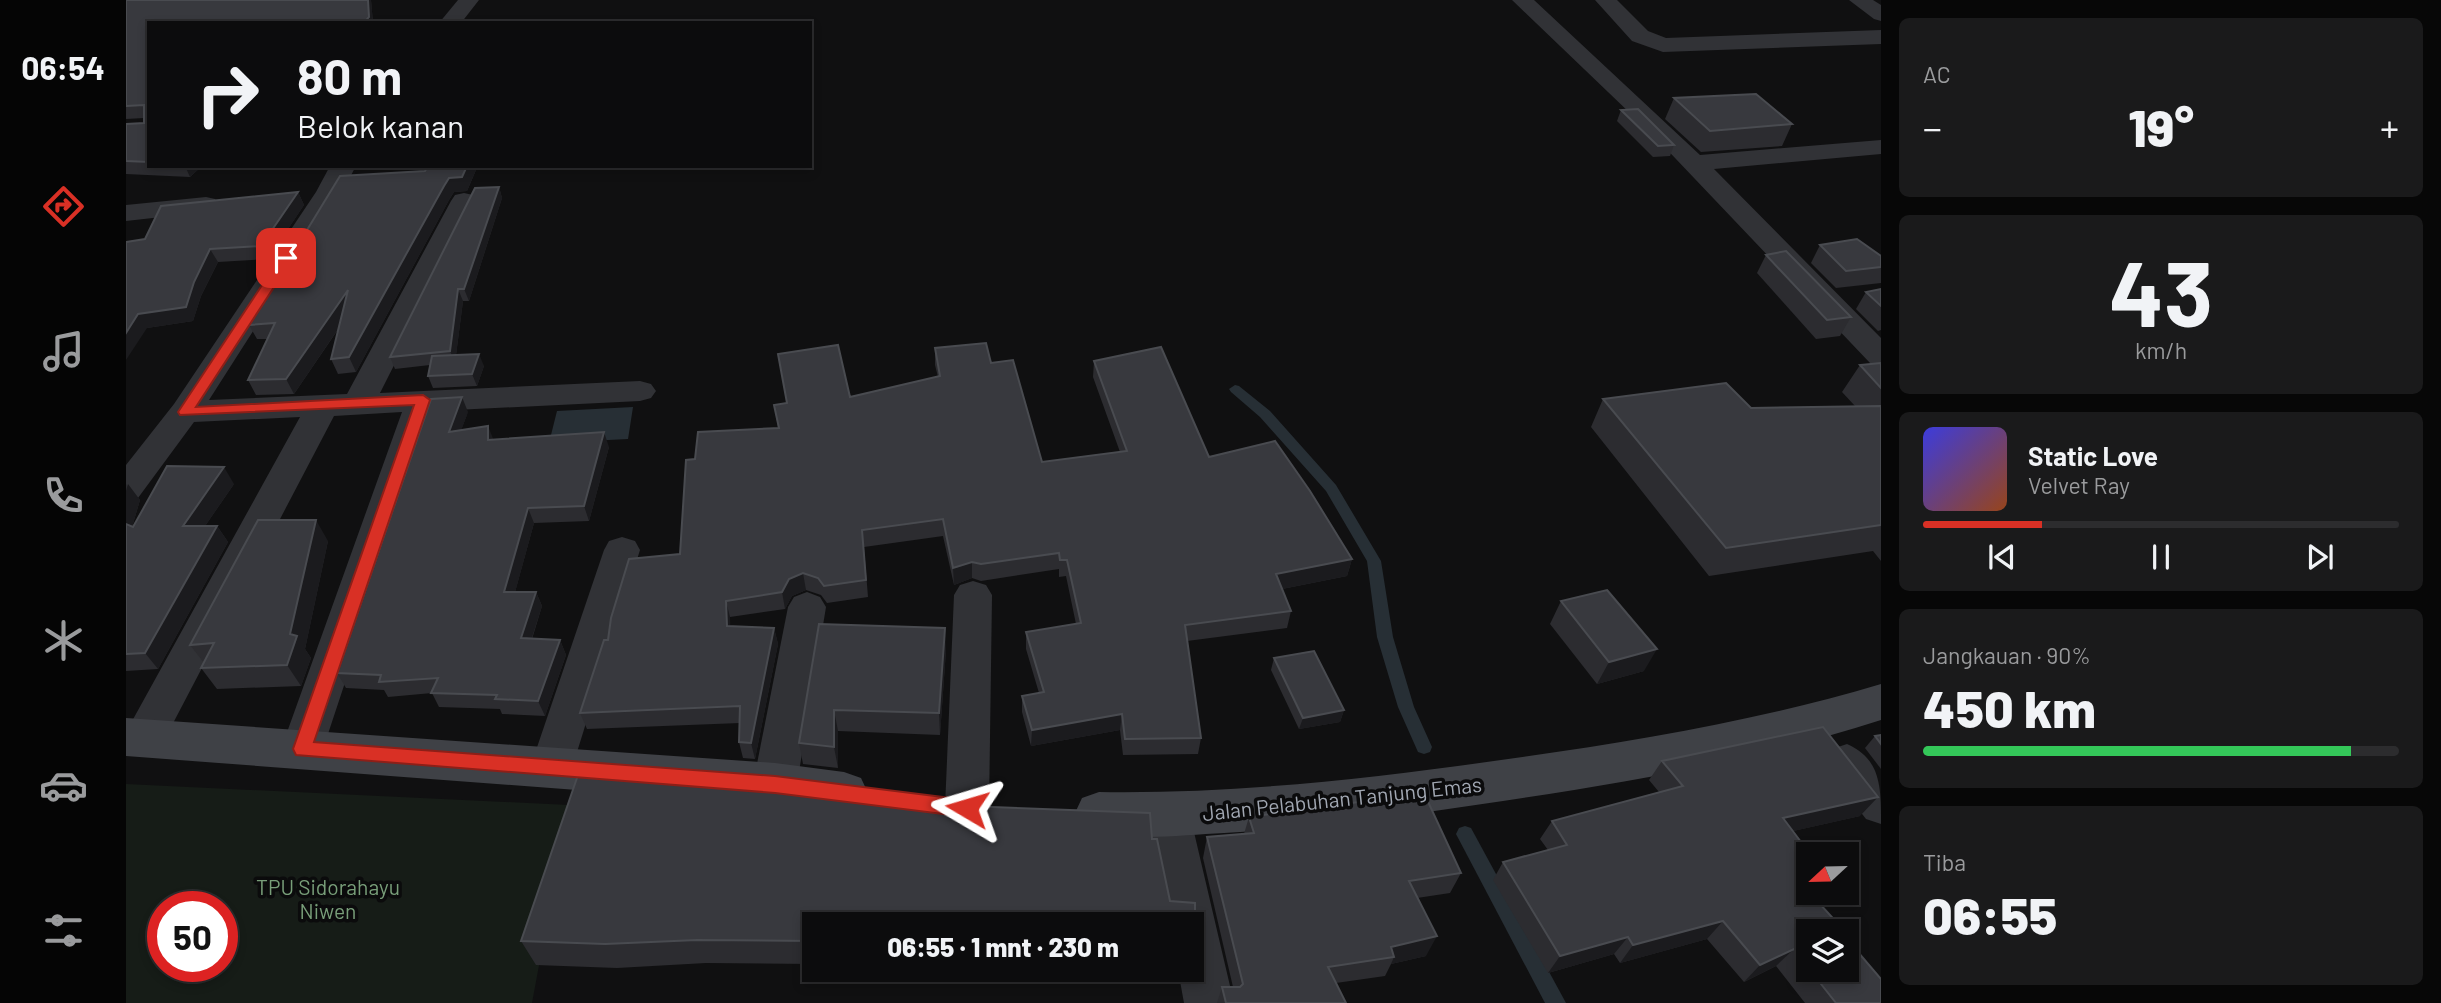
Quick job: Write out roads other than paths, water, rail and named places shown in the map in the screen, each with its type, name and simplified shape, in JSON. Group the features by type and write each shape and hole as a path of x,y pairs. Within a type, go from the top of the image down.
{"main road":[{"name":"Jalan Pelabuhan Tanjung Emas","path":"1061,812 1168,815 1260,811 1371,799 1619,764 1817,723 1881,702"},
{"path":"135,737 775,784 946,805"}],"street":[{"path":"452,21 469,0"},
{"path":"1522,0 1694,163 1881,356"},
{"path":"1605,0 1640,36 1663,44 1881,37"},
{"path":"1859,0 1881,15"},
{"path":"1694,163 1881,147"},
{"path":"126,489 185,412 325,184"},
{"path":"135,737 464,201"},
{"path":"126,213 234,202"},
{"path":"1829,301 1868,296"},
{"path":"185,412 640,391"},
{"path":"302,749 423,400"},
{"path":"551,768 622,550"},
{"path":"946,805 973,595"},
{"path":"775,784 807,607"},
{"path":"1817,723 1881,805"},
{"path":"1168,815 1209,1003"}],"waterway":[{"path":"1235,389 1265,414 1331,488 1374,561 1385,637 1406,707 1424,747"},
{"path":"1465,834 1556,1003"}],"park label":[{"name":"TPU Sidorahayu Niwen","path":"328,898"}]}
